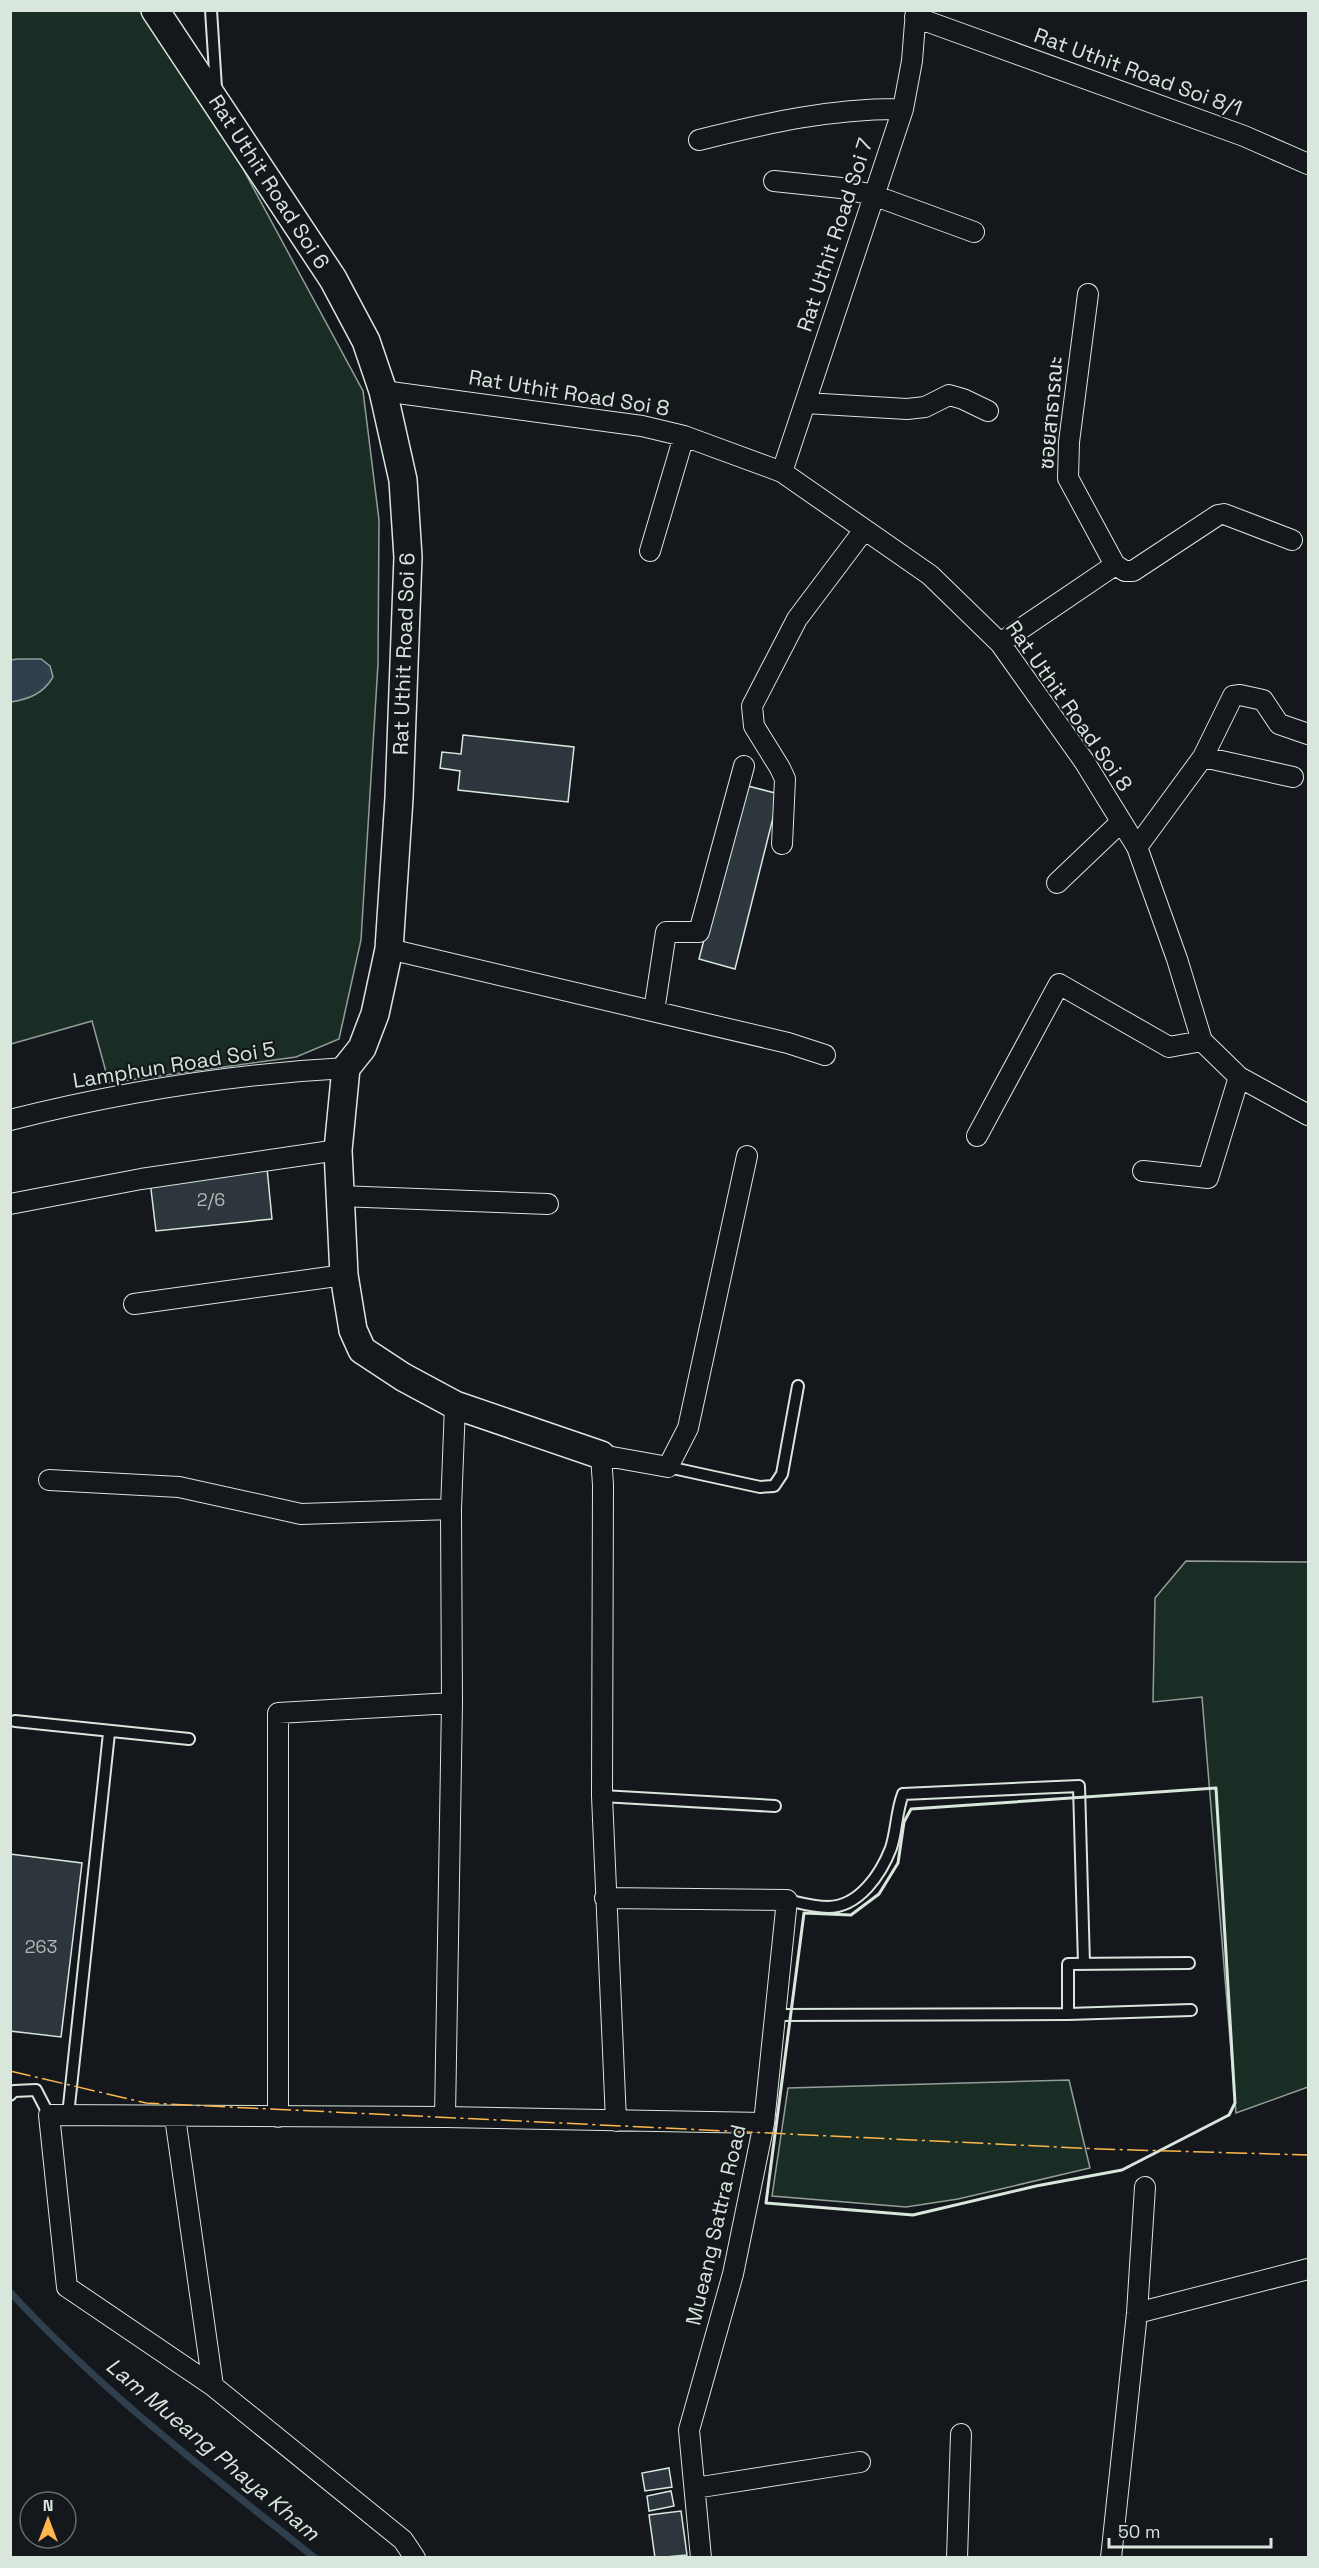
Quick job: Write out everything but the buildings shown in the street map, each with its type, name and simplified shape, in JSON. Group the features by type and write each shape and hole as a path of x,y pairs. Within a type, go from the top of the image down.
{"street":[{"name":"Rat Uthit Road Soi 6","path":"155,10 333,279 366,341 383,391 403,480 408,557 399,798 389,949 375,1014 362,1048 346,1068"},
{"name":"Rat Uthit Road Soi 7","path":"782,472 903,109 912,61 916,14"},
{"name":"Rat Uthit Road Soi 8/1","path":"916,14 1244,136 1308,164"},
{"path":"699,141 757,126 822,114 862,108 903,109"},
{"path":"774,181 841,188 873,195 974,232"},
{"name":"ซอยสาธารณะ","path":"1088,294 1069,442 1068,478 1115,565"},
{"name":"Rat Uthit Road Soi 8","path":"383,391 642,426 684,436 782,472 930,575 1000,643 1084,761 1137,847 1177,959 1202,1041 1239,1077 1308,1114"},
{"path":"805,403 907,409 925,407 949,395 988,411"},
{"path":"650,551 684,436"},
{"path":"1000,643 1115,565 1125,571 1133,571 1218,515 1224,514 1292,540"},
{"path":"782,844 784,779 780,768 754,726 752,706 796,619 864,530"},
{"path":"1137,847 1203,757 1233,696 1240,695 1263,700 1279,724 1308,734"},
{"path":"1203,757 1293,777"},
{"path":"654,1011 666,932 699,932 744,766"},
{"path":"1057,883 1121,822"},
{"path":"389,949 788,1043 825,1055"},
{"path":"977,1136 1059,984 1170,1047 1202,1041"},
{"path":"346,1068 338,1150 339,1196 348,1310 353,1330 362,1350 403,1377 455,1405 601,1455 668,1467 688,1428 747,1156"},
{"name":"Lamphun Road Soi 5","path":"10,1120 60,1107 200,1080 273,1071 346,1068"},
{"path":"1143,1171 1208,1178 1239,1077"},
{"path":"10,1204 141,1179 338,1150"},
{"path":"339,1196 548,1204"},
{"path":"134,1304 344,1275"},
{"path":"445,2117 452,1703 451,1509 455,1405"},
{"path":"601,1455 603,1485 602,1796 616,2121"},
{"path":"49,1480 180,1487 301,1514 451,1509"},
{"path":"278,2117 278,1713 452,1703"},
{"path":"605,1898 787,1900"},
{"name":"Mueang Sattra Road","path":"701,2558 689,2430 733,2274 764,2123 787,1900"},
{"path":"415,2558 403,2540 213,2386 67,2288 58,2115 445,2117 764,2123"},
{"path":"175,2116 213,2386"},
{"path":"1111,2558 1137,2313 1145,2187"},
{"path":"1137,2313 1308,2269"},
{"path":"957,2558 961,2434"},
{"path":"695,2488 860,2462"}],"lane":[{"path":"211,10 216,101"},
{"path":"668,1467 760,1487 774,1486 782,1474 798,1386"},
{"path":"15,1721 189,1739"},
{"path":"58,2115 109,1732"},
{"path":"787,1900 829,1907 847,1904 876,1879 891,1846 897,1809 903,1794 1079,1786 1084,1964"},
{"path":"602,1796 775,1806"},
{"path":"1068,2014 1068,1964 1189,1963"},
{"path":"776,2015 1068,2014 1191,2010"},
{"path":"10,2095 14,2091 36,2090 58,2115"}],"green space":[{"path":"11,11 141,11 242,167 363,391 379,520 378,664 361,940 339,1039 296,1057 109,1083 92,1021 11,1044"},
{"path":"1186,1561 1308,1562 1308,2087 1236,2113 1202,1697 1153,1702 1155,1598"},
{"path":"1069,2080 1090,2168 958,2199 906,2207 772,2196 788,2088"}],"water":[{"path":"41,659 50,666 53,677 45,688 35,695 11,702 11,660"}],"waterway":[{"name":"Lam Mueang Phaya Kham","path":"10,2292 45,2329 119,2398 315,2558"}],"wall":[{"path":"1216,1788 1235,2103 1229,2115 1122,2170 1036,2186 913,2215 766,2203 804,1913 851,1915 879,1894 898,1863 904,1822 911,1809 1216,1788"}],"power":[{"path":"10,2071 146,2103 1100,2149 1308,2155"}]}
